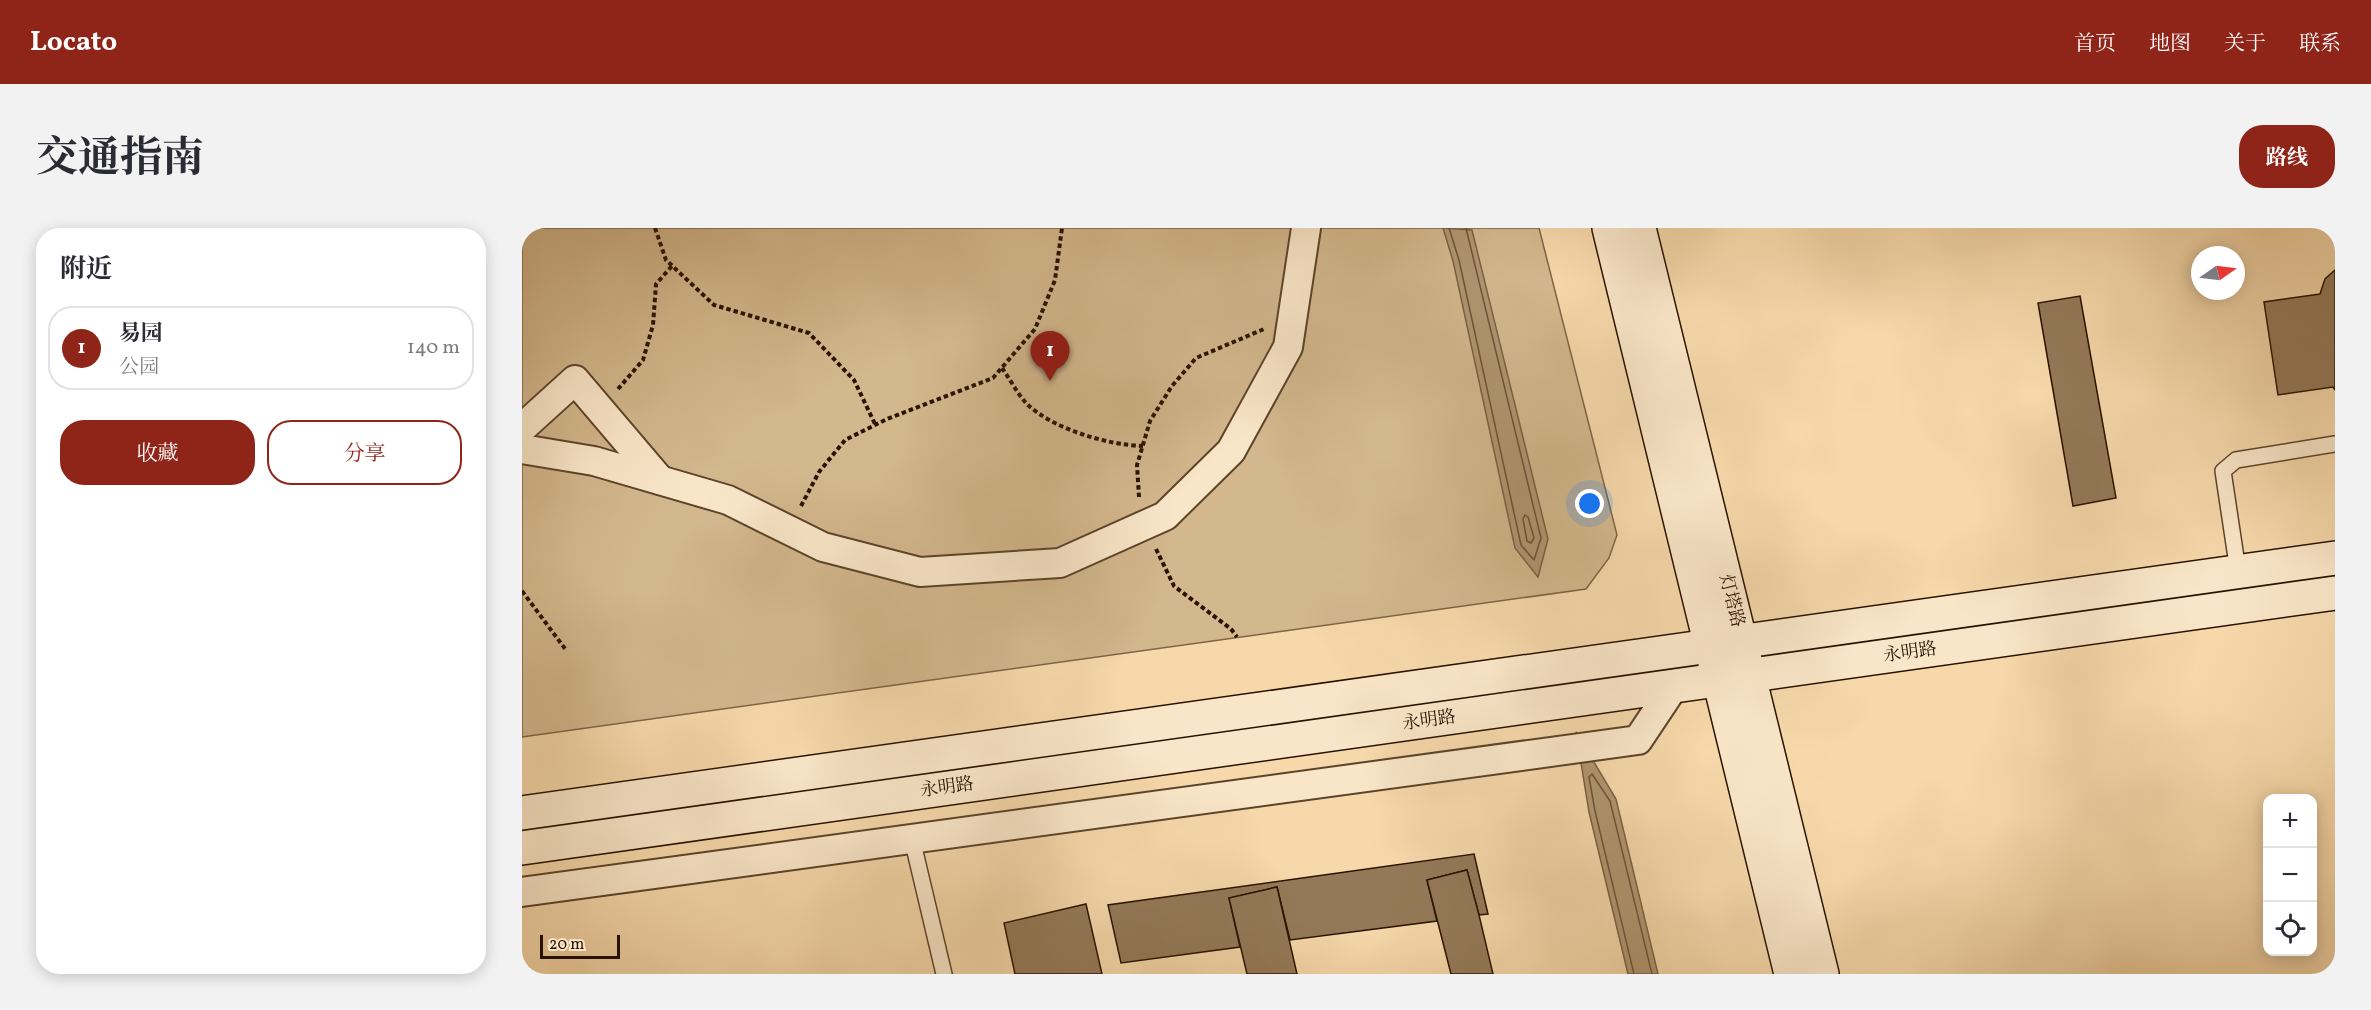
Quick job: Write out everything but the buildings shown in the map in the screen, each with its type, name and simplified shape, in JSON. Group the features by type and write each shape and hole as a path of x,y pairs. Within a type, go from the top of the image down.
{"street":[{"path":"522,449 594,461 728,500 823,547 920,572 1060,563 1166,516 1231,452 1288,347 1305,228"},
{"name":"灯塔路","path":"1609,228 1726,644"},
{"name":"灯塔路","path":"1640,228 1734,677 1791,974"},
{"path":"522,428 575,380 660,480"},
{"name":"永明路","path":"522,813 2335,558"},
{"name":"永明路","path":"522,848 2335,593"},
{"name":"灯塔路","path":"1734,677 1822,974"},
{"path":"522,892 1638,740 1674,686"}],"lane":[{"path":"2238,571 2223,471 2236,460 2335,444"},
{"path":"912,839 944,974"}],"path":[{"path":"655,228 666,260 714,305 809,333 854,380 875,424"},
{"path":"789,530 819,472 845,440 875,424 993,378 1035,329 1055,280 1062,228"},
{"path":"596,405 622,386 643,360 653,325 656,284 672,266"},
{"path":"1002,368 1027,403 1063,427 1123,446 1143,446"},
{"path":"522,591 566,650"}],"shaded area":[{"path":"522,228 1539,228 1617,535 1609,558 1586,589 522,737"}],"water":[{"path":"1443,228 1472,230 1548,539 1538,577 1515,548 1453,261"},
{"path":"1576,732 1616,799 1658,974 1628,974 1589,812"}],"place":[{"name":"易园","path":"1050,381"}]}
